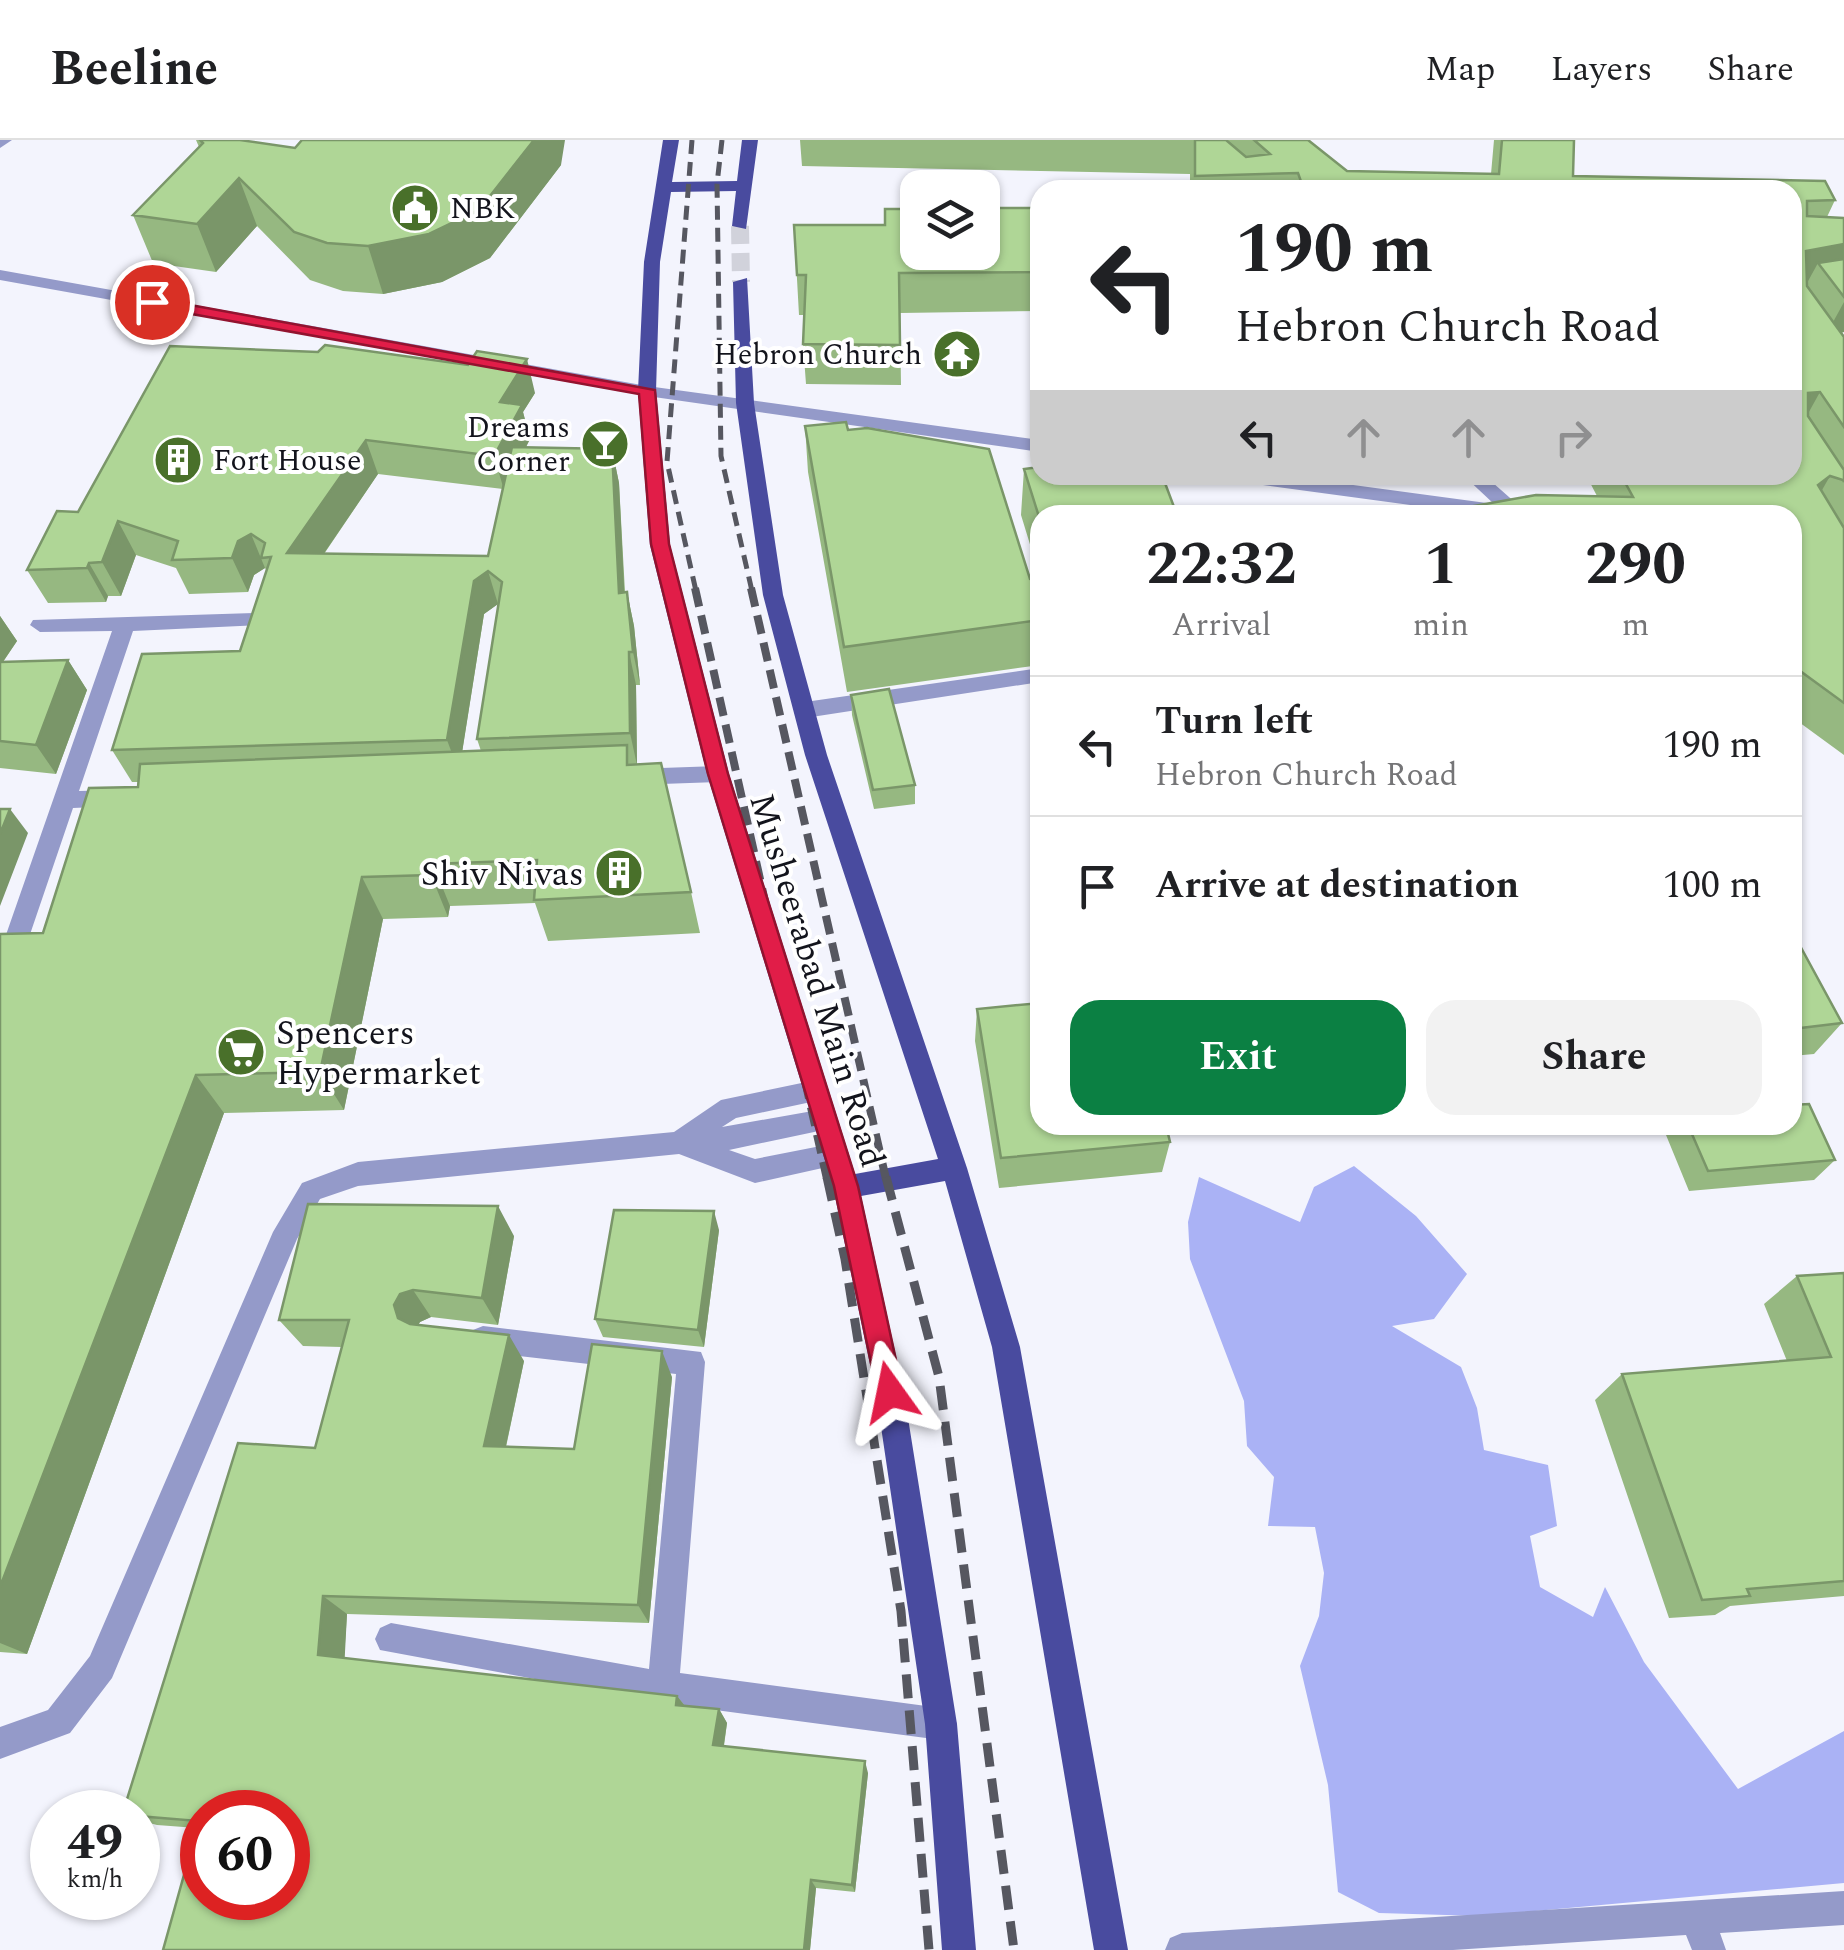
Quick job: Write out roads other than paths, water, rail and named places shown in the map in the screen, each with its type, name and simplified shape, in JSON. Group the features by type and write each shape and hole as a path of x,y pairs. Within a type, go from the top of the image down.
{"main road":[{"name":"Musheerabad Main Road","path":"670,140 652,262 647,390 660,544 718,774 846,1186 890,1392 940,1724 960,1950"},
{"path":"740,226 741,186 750,140"},
{"path":"663,187 741,186"},
{"name":"Musheerabad Main Road","path":"741,282 745,403 774,595 804,710 954,1168 1006,1348 1111,1950"},
{"path":"846,1186 954,1168"}],"street":[{"path":"0,275 647,390 1030,445"},
{"path":"983,438 990,461"},
{"path":"1311,485 1464,505"},
{"path":"1486,485 1514,505"},
{"path":"40,625 251,629 262,592"},
{"path":"12,952 64,800 115,677 125,624"},
{"path":"804,710 1030,676"},
{"path":"604,778 718,774"},
{"path":"64,800 142,797"},
{"path":"679,1143 730,1108 816,1092"},
{"path":"0,1743 60,1722 101,1666 286,1232 311,1192 358,1174 741,1137 824,1120"},
{"path":"679,1143 755,1170 836,1154"},
{"path":"450,1336 691,1362 664,1687"},
{"path":"391,1639 664,1687 940,1724"},
{"path":"1182,1950 1844,1908"},
{"path":"1697,1917 1709,1950"}],"tunnel":[{"path":"740,226 741,282"}],"railway":[{"path":"692,140 667,462 696,591"},
{"path":"722,140 717,184 721,456 752,591"},
{"path":"695,588 827,1179"},
{"path":"751,588 886,1179"},
{"path":"827,1177 845,1259 901,1611 929,1950"},
{"path":"886,1177 939,1377 1014,1950"}],"place":[{"name":"NBK","path":"415,208"},
{"name":"Hebron Church","path":"957,354"},
{"name":"Dreams Corner","path":"605,444"},
{"name":"Fort House","path":"178,460"},
{"name":"Shiv Nivas","path":"619,873"},
{"name":"Spencers Hypermarket","path":"241,1052"}]}
